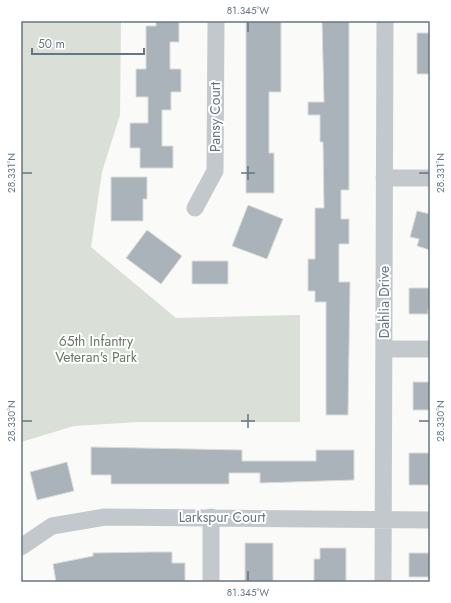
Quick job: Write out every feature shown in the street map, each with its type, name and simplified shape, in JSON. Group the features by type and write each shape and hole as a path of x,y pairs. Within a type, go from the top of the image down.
{"street":[{"name":"Pansy Court","path":"195,208 215,172 216,21"},
{"name":"Dahlia Drive","path":"383,582 385,21"},
{"path":"384,178 430,178"},
{"path":"385,349 430,349"},
{"name":"Larkspur Court","path":"21,547 52,526 106,517 430,520"},
{"path":"211,517 211,582"}],"green space":[{"name":"65th Infantry Veteran's Park","path":"21,21 121,21 120,115 102,172 91,247 176,318 300,315 300,422 139,422 74,426 21,442"}],"building":[{"path":"156,21 179,21 179,42 170,42 170,69 181,69 181,92 171,92 171,110 162,110 162,146 173,146 173,168 140,168 140,148 130,148 130,123 148,123 148,97 136,97 136,69 146,69 146,26 156,26"},
{"path":"246,21 281,21 281,92 269,92 269,153 274,153 274,193 246,193"},
{"path":"322,21 349,21 349,190 341,190 341,219 349,219 349,244 339,244 339,282 350,282 348,415 326,415 326,302 315,302 315,291 308,291 308,259 315,259 315,208 324,208 323,142 320,142 320,115 308,115 308,102 324,102"},
{"path":"417,33 430,33 430,74 417,74"},
{"path":"111,177 147,177 147,199 143,199 143,221 111,221"},
{"path":"248,205 283,219 267,259 232,246"},
{"path":"417,211 430,214 430,250 417,246 419,239 410,237"},
{"path":"147,230 182,256 161,284 126,258"},
{"path":"192,261 228,261 228,284 192,284"},
{"path":"409,288 430,288 430,309 428,309 428,314 409,314"},
{"path":"413,382 430,382 430,410 413,410"},
{"path":"91,447 242,450 242,461 316,461 316,450 354,450 354,480 260,483 260,473 229,473 229,484 111,484 111,475 91,475"},
{"path":"409,453 430,453 430,485 409,485"},
{"path":"67,462 74,491 37,500 30,472"},
{"path":"245,543 273,543 273,582 245,582"},
{"path":"320,548 346,548 346,582 314,582 314,559 320,559"},
{"path":"172,552 172,563 185,563 185,582 56,582 53,564 93,556 93,553"},
{"path":"409,553 430,553 430,577 409,577"}]}
